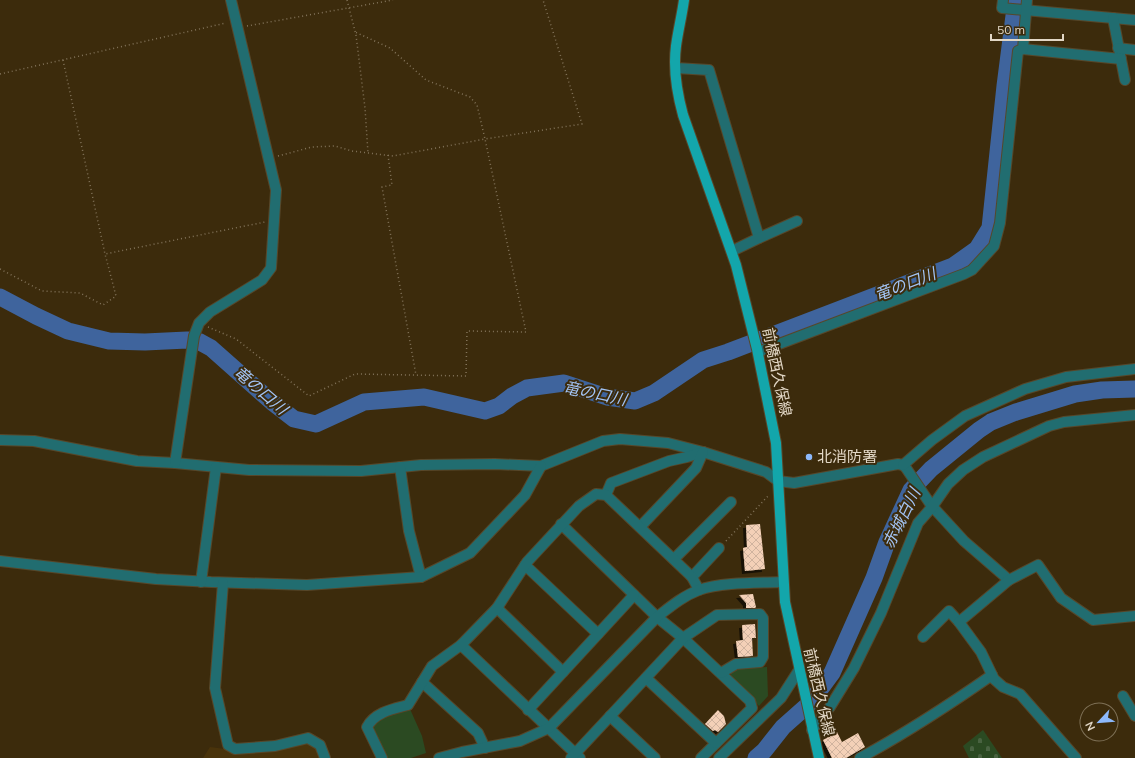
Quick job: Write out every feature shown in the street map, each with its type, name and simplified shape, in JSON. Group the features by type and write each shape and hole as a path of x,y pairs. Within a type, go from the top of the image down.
{"main road":[{"name":"前橋西久保線","path":"684,0 676,48 676,79 679,99 683,115 732,251 758,350 776,442 785,602 819,758"}],"street":[{"path":"175,462 194,336 199,322 210,312 262,280 271,268 276,190 231,0"},
{"path":"1004,4 1135,20"},
{"path":"1023,48 1025,6"},
{"path":"1113,18 1125,80"},
{"path":"758,350 972,270 994,246 1000,223 1018,51 1023,48 1121,59"},
{"path":"1118,48 1135,50"},
{"path":"676,68 709,70 759,238"},
{"path":"732,251 797,221"},
{"path":"904,467 932,440 965,416 1026,389 1066,377 1135,369"},
{"path":"812,729 830,707 854,668 881,613 918,523 948,484 963,470 983,457 1049,426 1064,422 1135,415"},
{"path":"0,440 34,441 137,461 175,462 249,470 361,471 421,464 495,464 540,466 603,441 620,439 668,443 703,452 766,472 778,481 794,483 898,464 904,467 932,506 964,541 1009,580"},
{"path":"606,495 611,483 669,461 703,452"},
{"path":"640,527 696,468 703,452"},
{"path":"0,561 156,579 223,583 307,585 420,577 470,553 525,495 540,466"},
{"path":"201,582 216,467"},
{"path":"400,467 409,531 420,577"},
{"path":"382,758 367,727 370,721 386,711 408,705 432,666 461,645 497,608 525,565 578,506 596,494 606,495 692,577 699,590"},
{"path":"674,559 730,502"},
{"path":"561,524 634,595 683,638 750,701 752,708 701,758"},
{"path":"692,577 719,548"},
{"path":"525,565 598,634"},
{"path":"959,622 1009,580 1038,565 1061,598 1093,620 1135,616"},
{"path":"439,758 520,742 549,728 658,617 675,602 699,590 716,586 783,582"},
{"path":"223,583 215,688 228,745 235,749 275,746 308,738 320,745 326,758"},
{"path":"528,710 634,595"},
{"path":"497,608 563,672"},
{"path":"923,637 949,611 981,652 994,679 1003,688 1020,694 1076,758"},
{"path":"461,645 528,710 549,728 576,757 610,716 683,638 717,615 760,614 763,618 763,657 760,662 736,664 721,673"},
{"path":"719,758 781,698 800,671"},
{"path":"860,758 885,745 992,675"},
{"path":"646,678 716,743"},
{"path":"422,682 478,733 485,748"},
{"path":"1123,696 1135,716"},
{"path":"610,716 655,758"}],"path":[{"path":"347,0 355,32 365,108 368,153"},
{"path":"0,74 236,24 349,8 393,0"},
{"path":"268,158 312,147 335,146 368,153 393,156 485,139 582,124 543,0"},
{"path":"199,322 236,338 309,396 355,374 466,376 466,331 526,332 477,105 470,97 426,80 390,48 355,32"},
{"path":"0,269 42,291 80,293 103,305 116,296 105,254 63,60"},
{"path":"388,155 392,185 382,187 416,375"},
{"path":"105,254 273,221"},
{"path":"719,548 767,498 778,481"}],"shaded area":[{"path":"309,742 316,745 321,758 203,758 210,747 225,749"}],"green space":[{"path":"767,667 768,696 759,706 731,677 731,671 738,669"},
{"path":"410,709 422,736 426,753 411,758 387,758 372,729 374,723 389,715"},
{"path":"983,730 1002,758 969,758 963,746"}],"building":[{"path":"760,524 765,569 745,571 743,548 747,547 746,525"},
{"path":"753,594 756,607 746,608 746,603 739,595"},
{"path":"755,624 756,638 752,638 753,656 738,657 736,641 743,640 742,625"},
{"path":"718,710 724,716 726,724 718,732 715,730 713,731 705,724"},
{"path":"837,732 842,742 858,733 865,747 846,758 832,758 823,740"}],"waterway":[{"name":"竜の口川","path":"0,297 68,331 109,341 145,342 187,340 200,342 211,348 272,402 294,419 316,424 364,402 424,397 485,411 499,406 512,396 527,388 564,383 607,397 635,401 654,393 703,360 728,352 953,266 977,249 990,228 1016,0"},
{"name":"赤城白川","path":"756,758 764,751 783,727 810,703 832,673 874,578 887,542 911,490 931,469 979,430 991,422 1016,412 1075,394 1102,390 1135,389"}],"place":[{"name":"北消防署","path":"809,457"}]}
